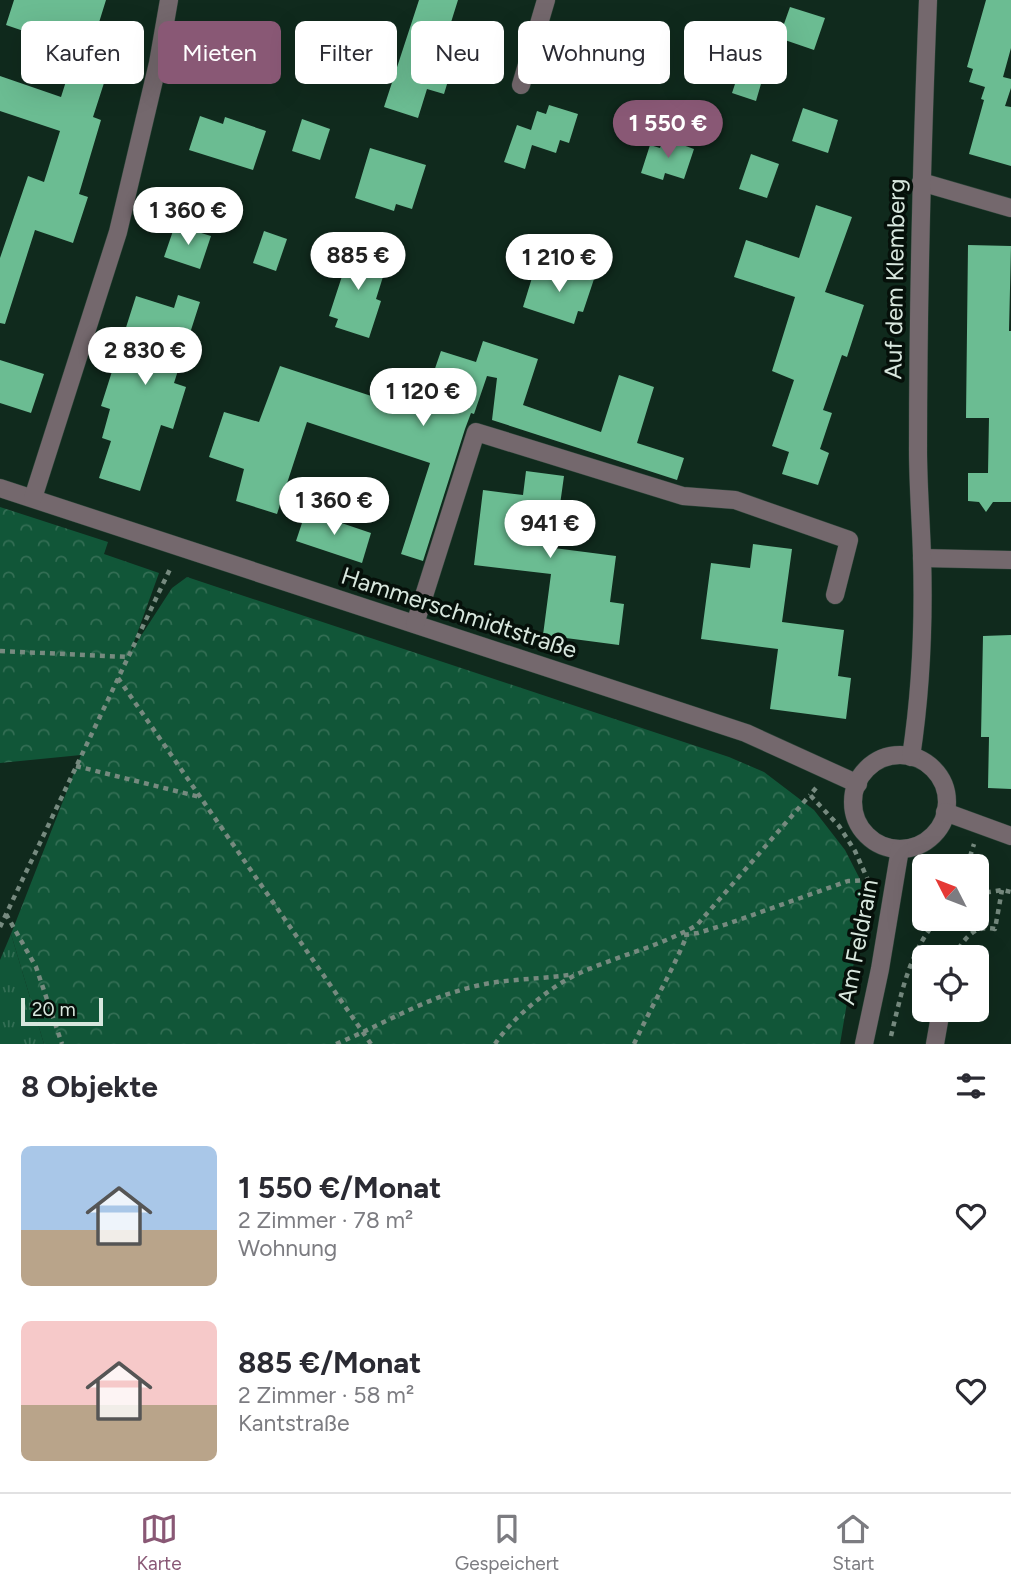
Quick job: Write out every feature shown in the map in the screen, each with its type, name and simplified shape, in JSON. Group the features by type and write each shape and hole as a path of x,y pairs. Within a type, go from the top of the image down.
{"street":[{"path":"33,498 118,232 158,63 169,0"},
{"path":"521,85 546,0"},
{"name":"Auf dem Klemberg","path":"911,757 921,644 922,558 918,454 921,182 928,0"},
{"path":"921,182 1011,208"},
{"path":"415,624 476,432 683,496 735,500 849,540 835,595"},
{"name":"Hammerschmidtstraße","path":"0,488 746,733 858,784"},
{"path":"922,558 1011,560"},
{"path":"902,755 911,757 926,763 943,783 947,795 945,812 944,820 937,831 926,841 900,849 878,843 866,835 859,825 853,801 858,784 871,766 881,760 902,755"},
{"path":"945,812 1011,836"},
{"name":"Am Feldrain","path":"864,1044 900,849"},
{"path":"935,1044 939,1022"}],"path":[{"path":"0,927 181,548"},
{"path":"0,651 128,657"},
{"path":"118,678 371,1044"},
{"path":"76,766 201,797"},
{"path":"336,1044 426,1001 473,986 510,980 548,979 578,973 680,935 697,925 815,790 824,768"},
{"path":"810,795 839,826 855,851 868,880"},
{"path":"680,935 730,923 848,881 868,880 894,886"},
{"path":"961,945 975,930 985,926 995,929 1002,890"},
{"path":"989,892 1011,892"},
{"path":"6,914 36,967 62,1044"},
{"path":"890,1044 912,960 927,931"},
{"path":"634,1044 673,970 687,934"},
{"path":"495,1044 503,1032 532,1005 578,973"}],"green space":[{"path":"0,507 108,542 104,554 159,573 130,653 172,588 187,577 729,757 764,772 814,810 845,850 866,891 840,1044 44,1044 11,934 81,755 0,763"},
{"path":"11,934 44,1044 0,1044 0,960"}],"building":[{"path":"14,0 106,0 99,21 21,21 21,30 6,25"},
{"path":"419,0 458,0 451,21 412,21"},
{"path":"986,0 1011,0 1011,48 1003,77 1011,79 1005,106 1011,107 1011,166 969,154 985,87 969,82 973,69 967,67"},
{"path":"790,7 825,18 814,50 787,41 785,21"},
{"path":"411,24 411,84 447,84 444,94 427,89 418,118 384,107 392,84 397,84 397,67"},
{"path":"0,76 61,97 65,84 104,84 93,117 101,120 79,194 88,197 73,243 35,230 5,324 0,323 0,258 28,176 44,182 60,131 0,111"},
{"path":"735,84 761,84 756,101 732,93"},
{"path":"549,105 578,114 569,143 560,140 556,153 532,145 525,169 504,162 517,125 531,130 537,111 546,114"},
{"path":"803,108 838,120 828,153 792,141"},
{"path":"200,116 223,124 225,117 266,131 253,170 189,150"},
{"path":"302,119 330,129 320,160 292,151"},
{"path":"663,138 694,149 684,179 665,173 663,180 641,173 650,145 660,148"},
{"path":"370,148 426,165 412,209 396,204 394,211 355,198"},
{"path":"751,154 779,164 767,198 739,189"},
{"path":"816,205 852,217 825,292 864,305 847,357 842,355 823,410 832,413 820,449 829,453 818,485 782,474 789,452 772,446 794,380 772,371 795,297 734,277 746,240 799,258"},
{"path":"175,225 211,236 200,269 164,257"},
{"path":"264,231 287,239 276,271 253,263"},
{"path":"345,244 367,251 366,257 387,264 376,299 381,301 369,338 335,327 338,319 329,316 344,270 337,267"},
{"path":"968,245 1011,246 1011,502 993,502 986,512 979,502 968,501 968,473 988,473 989,418 966,418"},
{"path":"535,268 567,279 570,268 595,276 583,312 578,311 574,324 523,307"},
{"path":"178,295 200,302 174,383 186,387 173,429 161,425 140,491 99,478 111,441 102,438 110,409 101,406 136,296 174,308"},
{"path":"483,341 538,359 523,405 601,432 619,375 654,387 637,443 684,458 677,480 492,420 497,378 487,376 474,414 471,413 465,429 423,561 401,554 430,463 307,422 277,514 236,501 244,469 209,457 224,412 259,422 280,366 420,412 441,351 476,362"},
{"path":"0,360 44,374 31,413 0,403"},
{"path":"526,471 564,476 554,548 616,556 610,602 624,604 619,645 543,635 551,574 474,565 483,490 523,495"},
{"path":"306,511 371,533 362,563 296,541"},
{"path":"753,544 792,549 782,622 844,630 838,676 851,678 846,719 770,709 778,649 701,639 711,563 750,568"},
{"path":"1011,635 1011,789 988,788 989,737 981,737 983,636"}]}
